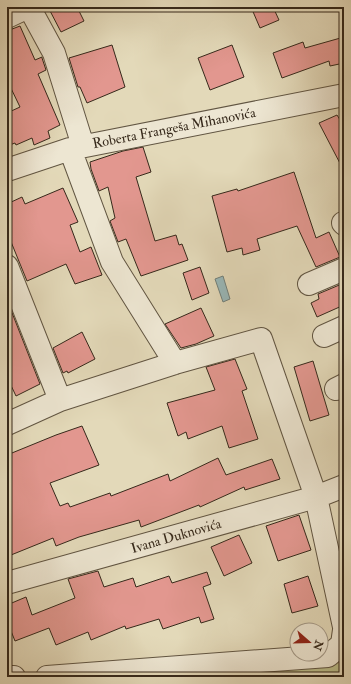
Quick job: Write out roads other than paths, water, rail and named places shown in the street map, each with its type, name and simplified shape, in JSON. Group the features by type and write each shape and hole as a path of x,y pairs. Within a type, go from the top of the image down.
{"street":[{"path":"7,17 28,7 54,54 76,147 112,262 175,363"},
{"name":"Roberta Frangeša Mihanovića","path":"7,170 76,147 344,95"},
{"path":"7,266 60,400"},
{"path":"309,284 344,269"},
{"path":"324,336 344,327"},
{"path":"7,424 60,400 175,363 261,339 316,497 343,636 328,656 47,677"},
{"name":"Ivana Duknovića","path":"7,583 316,497 344,486"},
{"path":"7,676 14,677"}],"water":[{"path":"223,276 230,299 223,302 215,279"}]}
